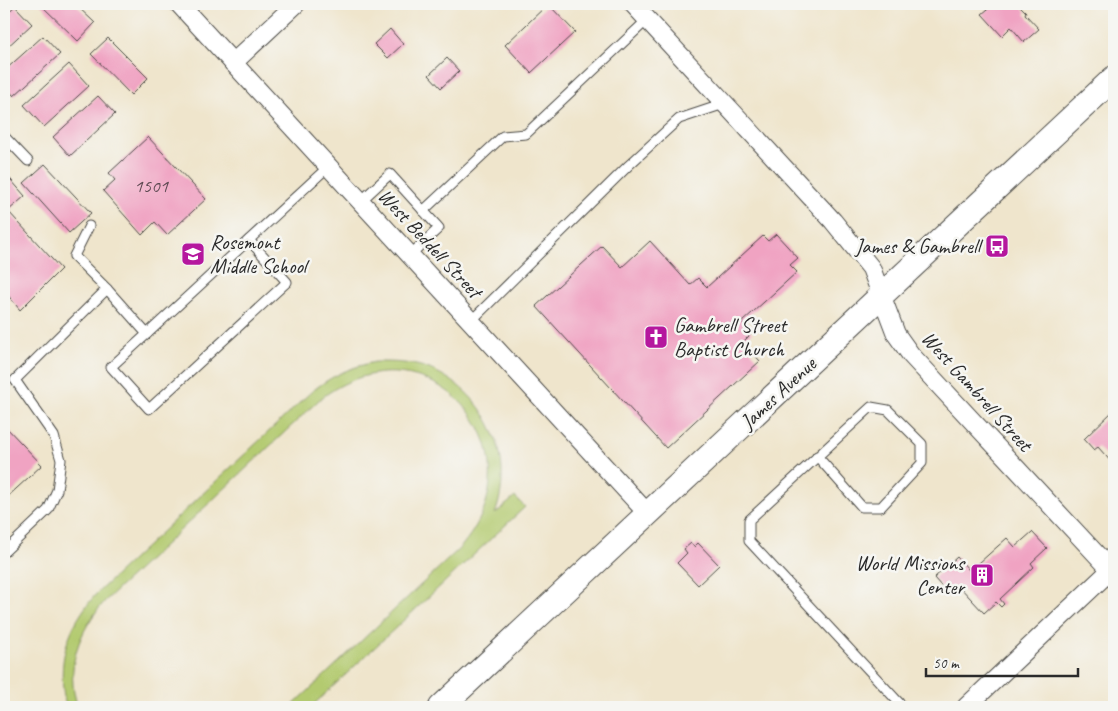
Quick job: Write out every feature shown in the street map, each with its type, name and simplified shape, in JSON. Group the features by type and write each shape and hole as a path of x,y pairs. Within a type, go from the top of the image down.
{"main road":[{"name":"James Avenue","path":"441,707 1114,78"}],"street":[{"name":"West Beddell Street","path":"179,4 648,514"},
{"path":"233,63 296,4"},
{"name":"West Gambrell Street","path":"633,4 833,221 871,268 896,334 911,355 1112,569"},
{"path":"966,707 1112,569"}],"lane":[{"path":"423,211 503,136 526,134 647,20"},
{"path":"471,321 629,165 679,119 724,104"},
{"path":"4,136 28,161"},
{"path":"249,240 288,282 149,409 111,367 329,166"},
{"path":"361,201 390,174 439,228 410,255"},
{"path":"89,226 74,256 107,289 147,334"},
{"path":"4,552 48,510 56,490 61,460 54,436 15,380 107,289"},
{"path":"817,456 862,507 881,506 922,463 922,444 888,410 871,407 817,456 749,520 749,541 903,707"}],"green space":[{"path":"375,362 421,366 445,377 461,388 487,419 495,437 500,456 502,476 500,496 495,514 515,497 525,507 311,707 291,707 459,549 483,510 490,471 482,435 462,404 433,383 398,373 359,378 319,400 105,601 88,624 76,651 73,678 74,693 78,707 66,707 62,675 66,646 78,619 97,593 311,392 341,373"}],"building":[{"path":"40,4 75,4 95,23 78,41"},
{"path":"548,4 575,32 531,73 505,45"},
{"path":"994,4 1018,4 1039,29 1024,42 1011,27 1002,36 982,14"},
{"path":"15,6 32,24 4,50 4,16"},
{"path":"390,29 403,44 388,58 374,44"},
{"path":"43,36 60,54 14,96 4,85 4,71"},
{"path":"108,38 148,78 131,95 91,54"},
{"path":"447,58 459,71 441,88 429,75"},
{"path":"69,64 89,86 44,127 24,105"},
{"path":"98,96 115,114 70,156 53,137"},
{"path":"148,137 206,199 167,235 155,222 142,235 103,191 115,180 109,173"},
{"path":"45,164 91,213 69,233 24,183"},
{"path":"4,172 25,196 8,211 61,269 20,310 6,293 4,295"},
{"name":"Gambrell Street Baptist Church","path":"776,234 798,258 790,265 797,272 742,322 752,333 743,342 760,361 666,448 536,306 602,246 622,267 650,241 690,285 698,278 707,287 763,236 768,241"},
{"path":"1114,410 1114,472 1110,467 1113,464 1098,447 1094,450 1084,439"},
{"path":"4,425 42,465 4,500"},
{"name":"World Missions Center","path":"1032,532 1047,548 1031,563 1034,567 1000,599 1004,604 1001,607 996,602 984,613 959,586 949,595 934,578 957,557 970,571 1007,538 1015,547"},
{"path":"691,543 694,547 698,543 719,565 698,585 677,563 687,553 684,549"}],"place":[{"name":"James & Gambrell","path":"997,246"},
{"name":"Rosemont Middle School","path":"193,254"},
{"name":"Gambrell Street Baptist Church","path":"656,337"},
{"name":"World Missions Center","path":"982,575"}]}
